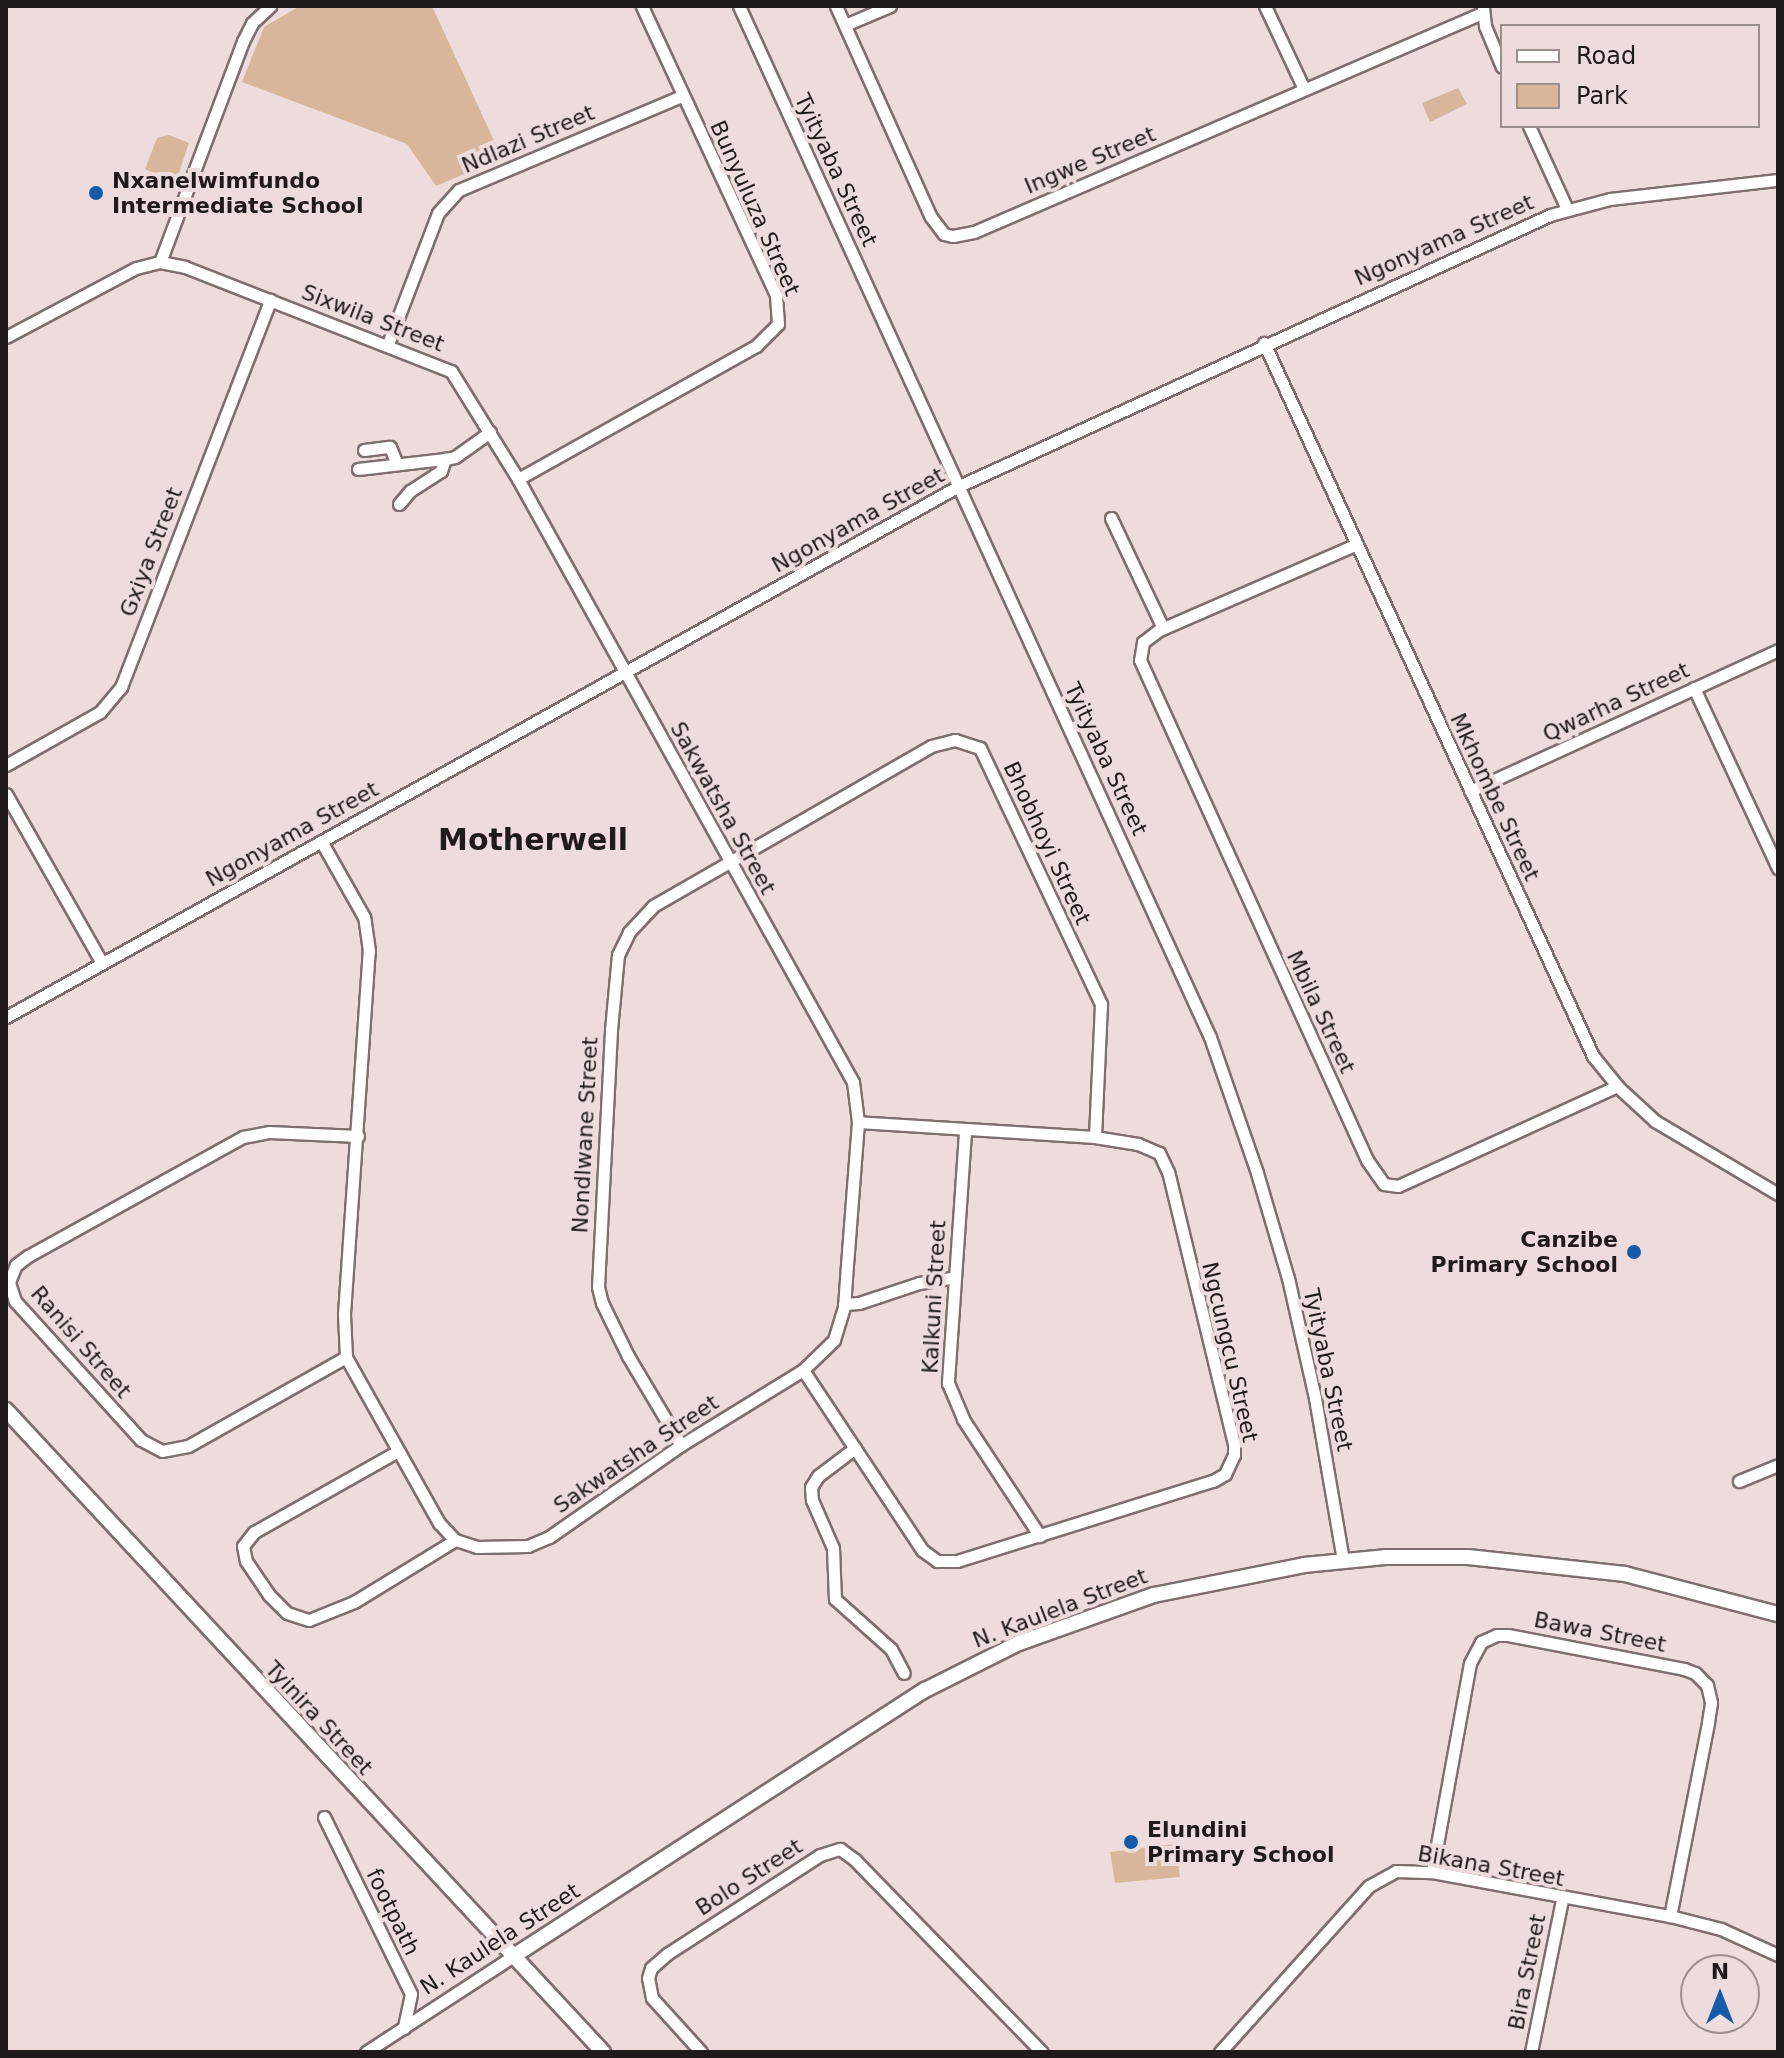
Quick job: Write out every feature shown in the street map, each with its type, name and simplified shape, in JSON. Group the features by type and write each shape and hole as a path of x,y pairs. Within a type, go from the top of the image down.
{"street":[{"path":"6,337 136,268 160,262 243,41 252,23 270,6"},
{"name":"Bunyuluza Street","path":"518,479 756,346 778,324 776,295 642,6"},
{"name":"Tyityaba Street","path":"739,6 1161,926 1232,1098 1298,1318 1343,1560"},
{"name":"Ingwe Street","path":"836,6 931,217 944,234 953,236 974,232 1482,10"},
{"path":"845,25 890,6"},
{"path":"1265,6 1304,89"},
{"path":"1482,10 1500,61"},
{"name":"Ndlazi Street","path":"388,344 438,213 459,190 682,96"},
{"path":"1530,128 1567,209"},
{"name":"Ngonyama Street","path":"6,1017 959,486 1264,343 1567,209 1650,193 1778,180"},
{"name":"Sixwila Street","path":"160,262 185,267 451,371 518,479 625,672"},
{"name":"Gxiya Street","path":"6,765 100,712 121,687 270,300"},
{"name":"Mkhombe Street","path":"1264,343 1583,1038 1617,1086 1655,1121 1778,1194"},
{"path":"358,469 455,457 490,432"},
{"path":"364,450 390,447 396,462"},
{"path":"399,504 410,491 441,471 445,459"},
{"path":"1111,518 1163,628 1357,544"},
{"name":"Mbila Street","path":"1163,628 1143,642 1142,671 1377,1179 1389,1186 1408,1182 1617,1086"},
{"name":"Qwarha Street","path":"1470,791 1778,650"},
{"name":"Sakwatsha Street","path":"455,1540 477,1547 528,1546 549,1537 681,1445 803,1370 834,1340 844,1304 858,1122 853,1082 625,672"},
{"path":"1694,688 1778,868"},
{"name":"Bhobhoyi Street","path":"730,863 931,746 955,740 980,748 1101,1004 1095,1137"},
{"path":"6,794 102,963"},
{"path":"321,841 364,917 370,974 344,1314 346,1357 439,1523 455,1540 354,1602 309,1620 287,1613 269,1595 246,1561 243,1546 254,1532 398,1451"},
{"name":"Nondlwane Street","path":"681,1445 628,1356 602,1303 598,1287 611,1030 618,955 629,932 653,906 730,863"},
{"name":"Ngcungcu Street","path":"803,1370 922,1550 937,1561 957,1561 1213,1481 1225,1474 1234,1455 1234,1444 1164,1162 1153,1149 1095,1137 965,1132 858,1122"},
{"name":"Ranisi Street","path":"346,1357 188,1446 162,1451 141,1440 88,1382 15,1301 9,1282 16,1265 28,1256 243,1137 269,1132 358,1136"},
{"name":"Kalkuni Street","path":"965,1132 948,1383 954,1402 1040,1536"},
{"path":"844,1304 955,1277"},
{"name":"Tyinira Street","path":"6,1410 603,2052"},
{"path":"855,1448 818,1476 811,1487 812,1500 833,1548 835,1599 891,1649 904,1673"},
{"path":"1739,1481 1778,1465"},
{"name":"N. Kaulela Street","path":"366,2052 925,1690 992,1656 1154,1595 1248,1574 1343,1560 1454,1557 1571,1565 1668,1583 1778,1614"},
{"name":"Bawa Street","path":"1432,1872 1470,1663 1481,1642 1497,1635 1508,1635 1684,1669 1695,1673 1707,1685 1711,1703 1708,1723 1670,1916"},
{"name":"footpath","path":"324,1817 411,1994 404,2028"},
{"name":"Bolo Street","path":"701,2052 652,1998 648,1978 651,1968 667,1954 820,1855 840,1849 865,1870 1042,2052"},
{"name":"Bikana Street","path":"1220,2052 1369,1886 1396,1871 1432,1872 1562,1899 1670,1916 1721,1929 1778,1955"},
{"name":"Bira Street","path":"1531,2052 1562,1899"}],"green space":[{"path":"300,6 432,6 502,158 436,186 407,144 242,82 264,27"},
{"path":"1458,88 1467,104 1430,122 1422,103"},
{"path":"169,135 189,143 175,184 145,169 157,138"},
{"path":"1176,1844 1180,1877 1115,1883 1110,1852"}],"place":[{"name":"Nxanelwimfundo Intermediate School","path":"96,193"},
{"name":"Canzibe Primary School","path":"1634,1252"},
{"name":"Elundini Primary School","path":"1131,1842"}],"district":[{"name":"Motherwell","path":"533,840"}]}
